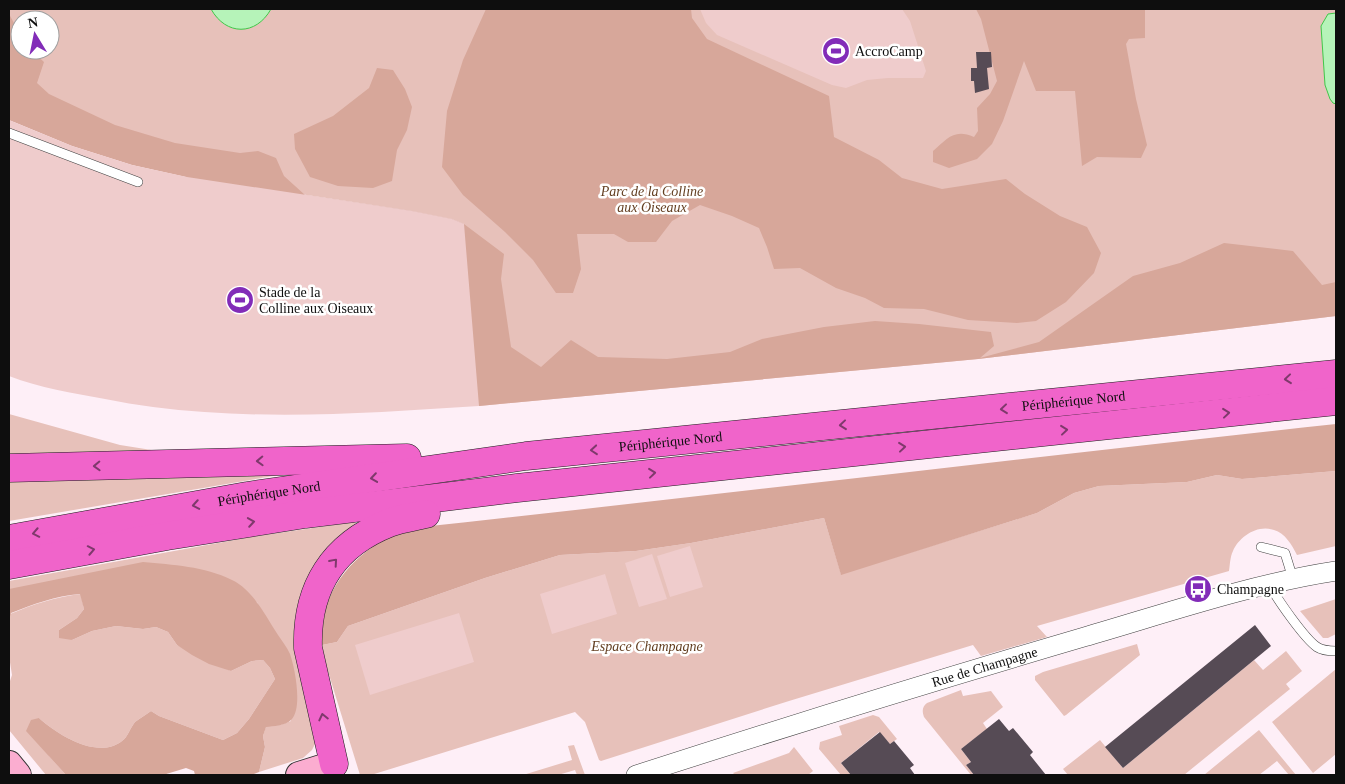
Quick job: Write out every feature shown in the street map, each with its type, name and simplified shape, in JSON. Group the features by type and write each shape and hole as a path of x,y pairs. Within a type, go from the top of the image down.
{"highway":[{"name":"Périphérique Nord","path":"9,539 247,496 526,456 1336,374"},
{"name":"Périphérique Nord","path":"9,565 167,536 295,516 517,488 1336,402"},
{"path":"9,468 526,456"},
{"path":"336,768 308,648 310,608 324,574 349,546 362,536 390,522 427,513 480,506 517,488"}],"main road":[{"path":"9,764 18,775"},
{"path":"299,775 336,768"}],"street":[{"name":"Rue de Champagne","path":"636,775 923,684 1165,613 1293,578 1336,571"}],"lane":[{"path":"9,133 138,182"},
{"path":"1261,547 1286,553 1293,578"},
{"path":"1270,584 1275,596 1310,640 1318,647 1336,651"}],"green space":[{"name":"Parc de la Colline aux Oiseaux","path":"9,9 1336,9 1336,316 978,359 479,406 464,224 452,219 412,211 187,177 9,120"},
{"path":"486,9 691,9 692,18 707,39 829,96 834,137 879,160 902,178 942,189 1006,179 1025,194 1060,216 1087,227 1101,253 1094,273 1066,302 1036,321 1017,323 968,320 924,309 884,308 865,298 836,288 800,268 774,269 759,228 700,205 672,221 656,242 628,242 614,234 577,234 581,269 573,293 556,293 533,260 463,195 442,167 447,111 463,60"},
{"path":"976,9 1145,9 1145,38 1129,39 1126,44 1147,145 1141,158 1097,157 1082,166 1075,91 1036,91 1024,61 1003,121 992,144 977,159 949,168 933,162 933,151 951,136 961,134 974,137 978,131 977,108 990,94 997,81 981,19"},
{"path":"9,14 10,60 42,60 44,62 37,83 49,94 115,125 175,143 240,153 258,151 276,158 284,176 305,195 412,211 452,219 464,224 504,254 501,279 511,347 541,367 571,340 598,357 667,359 730,352 762,339 824,327 875,321 991,332 994,346 980,358 1039,342 1133,276 1180,263 1224,243 1293,251 1322,285 1336,282 1336,316 978,359 479,406 461,379 186,177 132,165 72,146 9,120"},
{"path":"377,68 393,70 405,89 412,107 407,130 397,150 392,181 373,188 338,186 310,177 295,149 294,134 333,116 369,88"},
{"path":"9,414 120,445 246,465 315,469 9,521"},
{"path":"1336,424 1336,471 1242,479 1217,475 1187,482 1099,486 1074,493 1037,513 841,575 824,518 691,543 636,551 560,555 485,578 348,626 337,642 322,645 322,628 330,596 348,569 373,546 388,537 399,532 421,527"},
{"name":"Espace Champagne","path":"1336,471 1336,546 1297,555 1282,534 1268,529 1255,530 1244,537 1236,546 1231,556 1229,571 1037,626 1047,637 981,656 973,645 601,761 585,722 575,712 371,775 360,775 326,665 322,645 337,642 348,626 485,578 560,555 636,551 691,543 824,518 841,574 1037,513 1074,493 1099,486 1187,482 1217,475 1242,479"},
{"path":"354,522 358,526 318,564 316,742 312,750 303,758 259,772 265,747 263,736 266,726 280,725 291,721 257,602 9,589 9,581 251,537"},
{"path":"143,562 199,569 221,575 239,584 258,604 290,654 297,688 295,715 286,723 266,727 263,736 265,747 259,772 251,775 195,775 194,771 186,768 163,775 66,775 26,731 31,720 39,718 67,738 90,747 102,748 122,741 135,722 151,711 159,716 223,740 237,733 249,719 275,679 270,668 263,660 252,661 231,671 209,664 192,655 177,645 168,632 156,627 143,629 116,626 92,631 72,640 59,638 59,630 77,618 84,609 80,594 53,599 11,613 9,620 9,589"},
{"path":"81,594 84,609 77,618 59,630 72,640 92,631 116,626 143,629 156,627 168,632 177,645 231,671 252,661 263,660 270,668 275,679 249,719 237,733 223,740 159,716 151,711 135,722 122,741 102,748 90,747 67,738 39,718 49,756 66,775 46,775 9,730 9,684 12,675 9,656 10,614 45,601"},
{"path":"1336,599 1336,634 1323,638 1300,611"},
{"path":"1137,644 1140,655 1064,716 1035,680 1035,676 1043,672"},
{"path":"1286,651 1302,671 1286,684 1290,689 1184,775 1068,775 1063,769 1100,740 1123,768 1254,660 1263,670"},
{"path":"1336,669 1336,754 1313,773 1272,722"},
{"path":"961,690 963,696 991,691 1003,707 983,723 987,729 961,749 971,762 966,765 974,775 971,775 924,717 923,713 923,708 927,703"},
{"path":"873,715 879,717 897,739 890,744 879,732 841,763 851,775 841,775 819,749 820,742 842,735 839,726"},
{"path":"1259,730 1296,775 1289,775 1277,761 1259,775 1204,775"},
{"path":"574,745 585,775 577,775 575,770 558,775 523,775 572,760 568,746"},
{"path":"794,747 813,771 808,775 735,775 733,773 789,753"}],"shaded area":[{"path":"211,9 271,9 265,18 257,24 241,29 225,24 217,18"},
{"name":"AccroCamp","path":"700,9 902,9 910,21 926,71 923,78 867,80 846,88 832,85 717,35 706,23"},
{"path":"1336,13 1336,104 1330,99 1325,85 1321,26 1328,14"},
{"name":"Stade de la Colline aux Oiseaux","path":"9,120 72,146 132,165 187,177 412,211 452,219 464,224 479,406 316,414 234,414 141,405 68,392 32,384 9,376"},
{"path":"690,546 703,587 670,597 657,556"},
{"path":"652,554 667,599 639,607 625,563"},
{"path":"605,574 617,614 552,634 540,594"},
{"path":"459,613 474,662 370,695 355,645"}],"building":[{"path":"976,52 991,52 992,67 987,68 989,89 975,93 974,81 971,81 971,68 977,68"},
{"path":"1255,625 1271,646 1123,768 1105,747"},
{"path":"999,719 1009,731 1013,728 1033,752 1030,755 1046,775 974,775 966,765 971,762 961,749"},
{"path":"880,732 890,744 894,741 914,765 910,768 915,775 851,775 841,763"}],"place":[{"name":"AccroCamp","path":"836,51"},
{"name":"Stade de la Colline aux Oiseaux","path":"240,300"},
{"name":"Champagne","path":"1198,589"}]}
